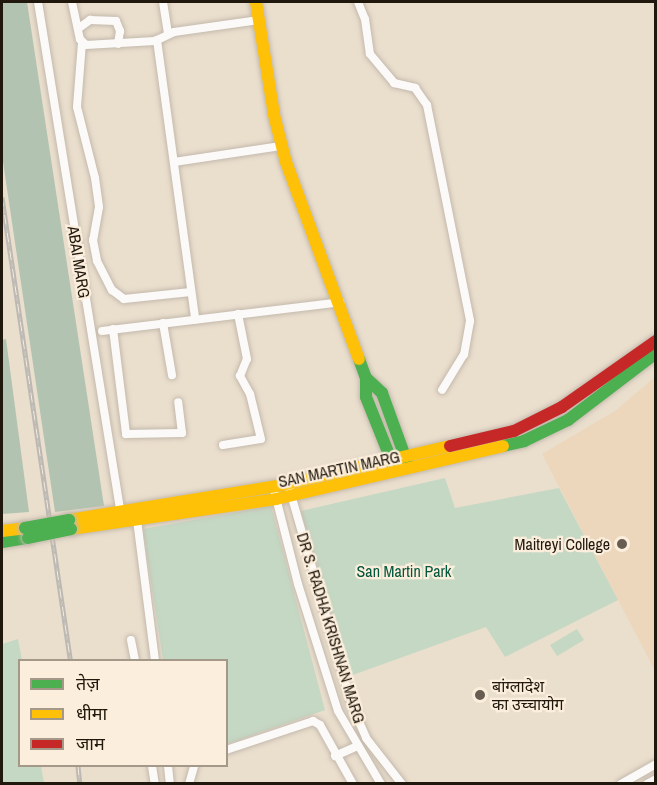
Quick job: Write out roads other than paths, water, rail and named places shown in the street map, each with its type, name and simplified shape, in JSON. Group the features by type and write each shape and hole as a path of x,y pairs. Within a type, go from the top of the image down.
{"street":[{"name":"ABAI MARG","path":"38,2 121,516"},
{"path":"72,2 82,43 77,107 88,140 98,197 93,240 97,261 112,290 124,299 191,292"},
{"path":"164,2 168,33"},
{"path":"256,2 281,146 340,302 366,378 366,397 394,467"},
{"path":"358,2 365,19 370,54 394,83 415,88 427,105 470,321 464,354 442,390"},
{"path":"79,28 90,20 116,21 120,31 118,44"},
{"path":"82,43 118,44 157,40 168,33 259,20"},
{"path":"157,40 195,319"},
{"path":"174,162 281,146"},
{"path":"102,331 340,302"},
{"path":"223,445 261,439 250,394 240,376 247,359 238,314"},
{"path":"163,323 172,375"},
{"path":"113,329 126,434 182,433 178,402"},
{"name":"SAN MARTIN MARG","path":"408,465 545,418 656,341"},
{"name":"SAN MARTIN MARG","path":"121,516 137,520 276,499 290,490 544,434 590,405 656,353"},
{"path":"366,378 382,393 408,465"},
{"name":"SAN MARTIN MARG","path":"2,531 26,533 273,486 290,490"},
{"name":"DR S. RADHA KRISHNAN MARG","path":"273,486 338,711 381,783"},
{"name":"DR S. RADHA KRISHNAN MARG","path":"290,490 352,706 366,738 402,783"},
{"path":"137,520 155,659"},
{"path":"2,536 26,533"},
{"path":"2,544 26,533"},
{"path":"131,640 135,659"},
{"path":"338,711 352,706"},
{"path":"228,749 313,721 320,725 335,756 352,783"},
{"path":"335,756 357,746"},
{"path":"621,783 656,764"},
{"path":"152,767 155,783"},
{"path":"168,767 170,783"},
{"path":"189,783 193,767"},
{"path":"647,783 656,779"}],"railway":[{"path":"2,197 70,659"},
{"path":"78,767 80,784"}],"place":[{"name":"Maitreyi College","path":"622,544"},
{"name":"बांग्लादेश का उच्चायोग","path":"480,695"}],"park label":[{"name":"San Martin Park","path":"404,571"}]}
